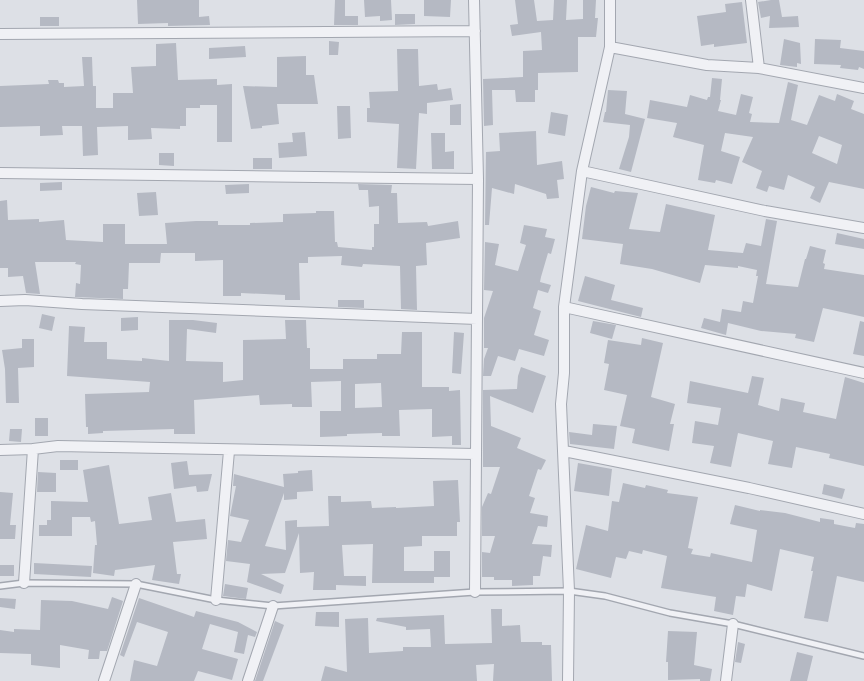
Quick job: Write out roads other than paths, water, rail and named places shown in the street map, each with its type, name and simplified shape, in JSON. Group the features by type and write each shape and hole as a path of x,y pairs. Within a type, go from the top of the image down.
{"street":[{"path":"474,0 478,179 475,592"},
{"path":"568,681 569,591 561,404 564,373 564,307 582,171 610,47 610,0"},
{"path":"751,0 759,68"},
{"path":"0,34 475,31"},
{"path":"610,47 707,65 759,68 864,88"},
{"path":"582,171 765,211 864,228"},
{"path":"0,173 478,179"},
{"path":"0,301 25,300 82,304 478,319"},
{"path":"564,307 864,373"},
{"path":"0,450 58,446 229,451 475,454"},
{"path":"24,583 33,448"},
{"path":"216,600 229,451"},
{"path":"564,451 750,488 864,514"},
{"path":"104,681 136,584"},
{"path":"248,681 273,606"},
{"path":"726,681 733,624"}],"lane":[{"path":"0,586 24,583 136,584 216,600 273,606 475,592 569,591 605,596 670,613 733,624 864,656"}]}
